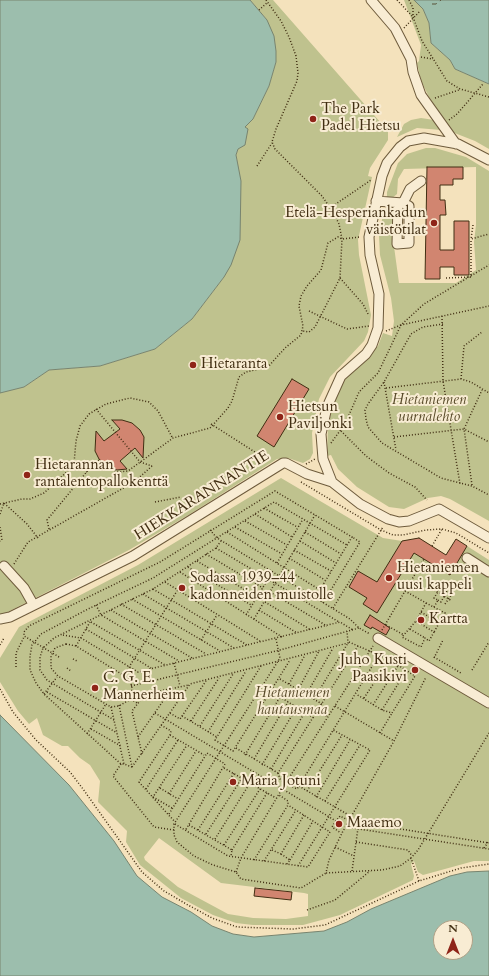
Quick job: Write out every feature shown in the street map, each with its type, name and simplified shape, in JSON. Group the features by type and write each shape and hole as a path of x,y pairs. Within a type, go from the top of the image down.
{"street":[{"path":"371,0 400,36 411,59 413,72 421,95 456,144"},
{"path":"489,160 456,144 424,138 408,141 400,147 387,163 376,201 369,236 370,255 379,294 382,330 366,354 341,376 327,407 321,434 323,462 332,482 360,504 388,519 399,522 439,509 489,538"},
{"path":"376,201 401,203 410,189 421,181"},
{"name":"HIEKKARANNANTIE","path":"0,619 10,617 33,604 133,556 274,467 286,463 307,474 332,482"},
{"path":"467,558 489,572"},
{"path":"7,569 24,588 33,604"},
{"path":"378,638 430,667 489,703"}],"path":[{"path":"257,166 272,142 297,80 298,73 296,56 289,37 281,21 266,0"},
{"path":"397,0 413,17"},
{"path":"409,0 413,8 413,17 422,41 447,82 460,89 477,92 489,97"},
{"path":"258,10 268,2"},
{"path":"400,36 413,17 420,11"},
{"path":"411,59 428,58 434,60"},
{"path":"443,125 457,114 483,84"},
{"path":"425,102 460,89"},
{"path":"272,142 275,149 322,196 339,224 342,239 340,278 315,327 310,332 303,331"},
{"path":"330,208 374,178"},
{"path":"471,277 471,239 473,225"},
{"path":"471,239 489,234"},
{"path":"94,464 111,470 128,471 173,438 210,428 228,408 239,377 246,372 268,367 285,348 299,338 303,331 299,306 301,296 307,286 321,270 328,243 338,237 342,239 369,236"},
{"path":"330,444 341,431 359,392 378,373 401,325 424,304 489,265"},
{"path":"446,278 471,277"},
{"path":"340,278 363,304 370,316"},
{"path":"309,311 347,329 369,326 382,330 489,306"},
{"path":"442,316 443,381 453,430 460,484"},
{"path":"369,326 370,320"},
{"path":"443,324 423,327 411,334 384,382 365,410 368,427 382,443 441,478 472,486 489,495"},
{"path":"461,379 464,346 482,332"},
{"path":"386,388 461,379 471,382 489,393"},
{"path":"384,382 396,450"},
{"path":"472,486 464,429 482,390"},
{"path":"0,504 22,498 30,499 44,492 71,468 74,463 76,441 80,426 85,418 96,409 120,399 130,398 149,402 158,411 173,438"},
{"path":"7,569 28,542 38,538 49,529 134,482 152,466 140,462 96,409"},
{"path":"212,424 268,460 274,467"},
{"path":"394,438 464,429 489,442"},
{"path":"341,431 366,456 389,473 415,487 428,500"},
{"path":"49,529 47,520 94,464 99,460 111,470"},
{"path":"74,463 87,472"},
{"path":"16,667 16,653 24,636 24,632 29,626 160,562 275,491 360,542 323,603"},
{"path":"155,502 181,497"},
{"path":"185,498 197,515"},
{"path":"132,767 121,764 44,694 36,683 30,670 30,656 34,642 41,634 96,605 153,578 274,502 347,545"},
{"path":"0,514 4,503"},
{"path":"4,503 27,524 38,538"},
{"path":"264,508 298,528"},
{"path":"255,514 292,537"},
{"path":"254,620 315,515"},
{"path":"277,564 304,519"},
{"path":"333,608 388,519"},
{"path":"245,521 287,546"},
{"path":"0,527 2,540 0,541"},
{"path":"235,527 282,554"},
{"path":"432,546 442,529"},
{"path":"210,530 221,541 333,608 350,619 359,628 378,638"},
{"path":"227,532 320,590"},
{"path":"305,532 342,554"},
{"path":"315,598 352,537"},
{"path":"114,720 52,684 40,670 40,657 43,648 48,641 91,621 164,582 198,561 216,548 221,541"},
{"path":"300,541 336,563"},
{"path":"475,545 489,553"},
{"path":"216,548 353,630"},
{"path":"294,550 331,571"},
{"path":"206,554 263,588"},
{"path":"289,558 326,581"},
{"path":"236,872 241,858 278,795 370,653 424,559"},
{"path":"198,561 257,597"},
{"path":"188,567 252,605"},
{"path":"180,572 282,637"},
{"path":"246,615 268,579"},
{"path":"164,582 260,642"},
{"path":"429,587 452,601"},
{"path":"441,587 448,591 441,602 434,598 438,593 441,587"},
{"path":"152,589 247,644"},
{"path":"124,675 177,591"},
{"path":"405,591 445,613 429,641 409,629"},
{"path":"270,592 327,626"},
{"path":"143,594 234,648"},
{"path":"445,604 452,594"},
{"path":"132,599 220,651"},
{"path":"434,607 438,600"},
{"path":"264,601 311,630"},
{"path":"404,635 416,620 426,603"},
{"path":"121,604 206,655"},
{"path":"96,605 101,615 180,661"},
{"path":"111,610 193,658"},
{"path":"259,610 298,633"},
{"path":"421,612 439,623"},
{"path":"201,640 217,615"},
{"path":"416,620 434,632"},
{"path":"76,646 91,621"},
{"path":"91,621 166,666"},
{"path":"61,635 68,634 81,638 138,672 340,622"},
{"path":"386,624 404,635 402,637 421,647 425,638"},
{"path":"131,686 280,650 359,628"},
{"path":"86,629 152,669"},
{"path":"314,700 348,642 347,631"},
{"path":"24,636 60,657"},
{"path":"0,645 4,638"},
{"path":"276,639 280,650 280,658 174,823 177,842 194,856 213,865 236,872 241,879 301,888 326,873 352,871 370,872 400,866 412,857 489,733"},
{"path":"326,873 329,860 342,833 394,741 443,640"},
{"path":"142,754 132,711 145,694 290,659 348,642 370,653 390,660 415,676 380,733"},
{"path":"472,670 489,642"},
{"path":"69,644 76,646 124,675 130,681 130,699 119,706 111,707 58,676 50,664 52,652 62,645 69,644"},
{"path":"278,774 358,646"},
{"path":"306,695 334,647"},
{"path":"298,690 319,651"},
{"path":"373,705 406,653"},
{"path":"288,684 305,655"},
{"path":"236,748 262,765 271,769 278,774 280,779 297,789 356,694 378,655"},
{"path":"434,657 461,673"},
{"path":"73,659 77,661"},
{"path":"182,716 217,737 216,740 233,751 272,692 290,659"},
{"path":"364,698 390,660"},
{"path":"174,663 180,686"},
{"path":"217,737 261,666"},
{"path":"208,732 247,670"},
{"path":"382,710 406,671"},
{"path":"200,726 233,673"},
{"path":"44,694 58,676"},
{"path":"191,721 220,676"},
{"path":"280,679 322,704"},
{"path":"170,713 180,719 206,680"},
{"path":"132,767 190,684"},
{"path":"138,737 172,688"},
{"path":"0,689 13,712 36,740 70,772 142,872 164,891 212,918 237,928 313,928 337,920 419,881 461,868 489,864"},
{"path":"47,692 117,733"},
{"path":"272,692 314,718"},
{"path":"356,694 382,710 392,713"},
{"path":"245,754 280,697"},
{"path":"130,699 138,703"},
{"path":"254,759 288,702"},
{"path":"88,734 106,704"},
{"path":"119,706 132,767"},
{"path":"336,706 394,741"},
{"path":"111,707 124,764"},
{"path":"262,765 297,707"},
{"path":"318,711 328,717"},
{"path":"271,769 305,712"},
{"path":"155,713 336,821"},
{"path":"161,725 171,731 170,735 139,782 169,814 174,823 231,856 264,862 308,867 330,832 288,805 288,801 278,795"},
{"path":"90,729 120,746"},
{"path":"298,866 370,750 333,730"},
{"path":"170,735 205,756"},
{"path":"307,791 342,735"},
{"path":"146,789 178,740"},
{"path":"316,797 351,740"},
{"path":"153,797 187,745"},
{"path":"325,802 360,745"},
{"path":"169,794 196,750"},
{"path":"169,814 207,753 225,764 224,768 185,830"},
{"path":"121,764 113,776 154,827 174,830"},
{"path":"224,768 277,798"},
{"path":"198,830 234,773"},
{"path":"206,834 242,778"},
{"path":"215,839 250,783"},
{"path":"299,786 334,808 352,817"},
{"path":"160,788 178,799"},
{"path":"224,845 260,789"},
{"path":"231,856 232,850 268,793"},
{"path":"153,797 172,808"},
{"path":"254,860 288,805"},
{"path":"264,862 296,810"},
{"path":"280,854 304,815"},
{"path":"342,833 332,827 340,816 350,821 489,842"},
{"path":"287,864 313,821"},
{"path":"373,830 374,824"},
{"path":"189,825 232,850"},
{"path":"346,827 489,849"},
{"path":"352,871 358,828"},
{"path":"356,842 408,850 412,857 419,881"},
{"path":"484,848 489,842"},
{"path":"335,847 354,856"},
{"path":"272,850 290,860"},
{"path":"308,910 335,900 370,872"}],"green space":[{"name":"Hietaranta","path":"250,0 273,0 388,131 388,140 370,168 368,176 372,177 358,240 359,255 371,315 368,332 364,341 330,377 319,399 312,433 313,453 310,459 303,463 288,458 277,459 190,514 129,550 0,616 0,393 24,387 49,370 100,366 155,349 192,319 224,277 238,170 236,155 245,127 253,119 269,86 276,62 267,20"},
{"path":"404,0 414,0 423,9 429,23 431,43 450,60 455,69 489,84 489,149 475,141 452,132 429,97 421,81 417,63 419,61 421,45"},
{"path":"421,118 434,120 441,130 417,128 397,137 404,124 411,120"},
{"name":"Hietaniemen uurnalehto","path":"426,148 435,148 466,157 489,171 489,521 450,499 441,496 428,498 404,509 389,507 357,487 338,469 331,455 327,456 328,424 338,391 345,378 378,346 383,333 392,336 394,321 391,298 380,255 379,236 384,209 395,209 392,232 399,283 456,283 476,270 474,242 476,225 476,167 404,169 398,179 397,194 391,199 387,197 387,192 398,163 407,154"},
{"name":"Hietaniemen hautausmaa","path":"281,478 383,538 402,541 419,538 446,555 456,539 489,560 489,861 474,861 423,875 418,872 414,861 411,864 414,876 413,880 340,915 303,925 253,925 236,923 213,915 181,898 140,865 126,842 127,831 98,802 100,781 90,765 80,758 68,746 62,746 43,735 37,718 29,724 18,711 0,682 0,658 19,627 138,565","holes":["159,838 221,883 308,894 308,916 286,919 253,918 228,914 178,887 145,860 144,857"]}],"shaded area":[{"path":"0,0 250,0 267,20 274,36 276,62 269,86 253,119 245,127 248,129 245,145 238,149 236,155 241,181 240,240 231,265 224,277 192,319 155,349 100,366 49,370 24,387 0,393"},
{"path":"414,0 489,0 489,84 455,69 450,60 431,43 429,23 423,9"},
{"path":"0,715 69,785 114,841 137,876 162,897 191,912 212,926 233,934 254,937 324,931 347,922 371,909 450,876 467,872 489,871 489,976 0,976"}],"building":[{"path":"427,167 463,167 463,179 453,179 453,185 440,185 440,200 445,200 446,215 440,215 440,250 454,250 454,221 469,221 469,275 454,275 454,267 440,267 440,279 425,279"},
{"name":"Hietsun Paviljonki","path":"292,379 309,389 274,447 257,436"},
{"path":"112,420 122,420 132,423 140,430 144,437 143,458 135,448 120,461 127,469 117,470 107,466 99,459 95,451 96,431 104,441 120,429"},
{"name":"Hietaniemen uusi kappeli","path":"419,538 446,555 456,539 467,546 450,575 414,553 377,613 363,604 367,598 349,587 358,571 377,582 402,541"},
{"path":"370,615 390,628 386,635 372,627 371,629 364,625"},
{"path":"255,888 292,892 291,900 254,896"}],"ferry route":[{"path":"432,4 436,4 441,0"}],"place":[{"name":"The Park Padel Hietsu","path":"313,119"},
{"name":"Etelä-Hesperiankadun väistötilat","path":"434,223"},
{"name":"Hietaranta","path":"193,365"},
{"name":"Hietsun Paviljonki","path":"280,417"},
{"name":"Hietarannan rantalentopallokenttä","path":"27,475"},
{"name":"Hietaniemen uusi kappeli","path":"389,578"},
{"name":"Sodassa 1939–44 kadonneiden muistolle","path":"182,588"},
{"name":"Kartta","path":"421,620"},
{"name":"Juho Kusti Paasikivi","path":"415,670"},
{"name":"C. G. E. Mannerheim","path":"95,688"},
{"name":"Maria Jotuni","path":"233,782"},
{"name":"Maaemo","path":"339,824"}]}
